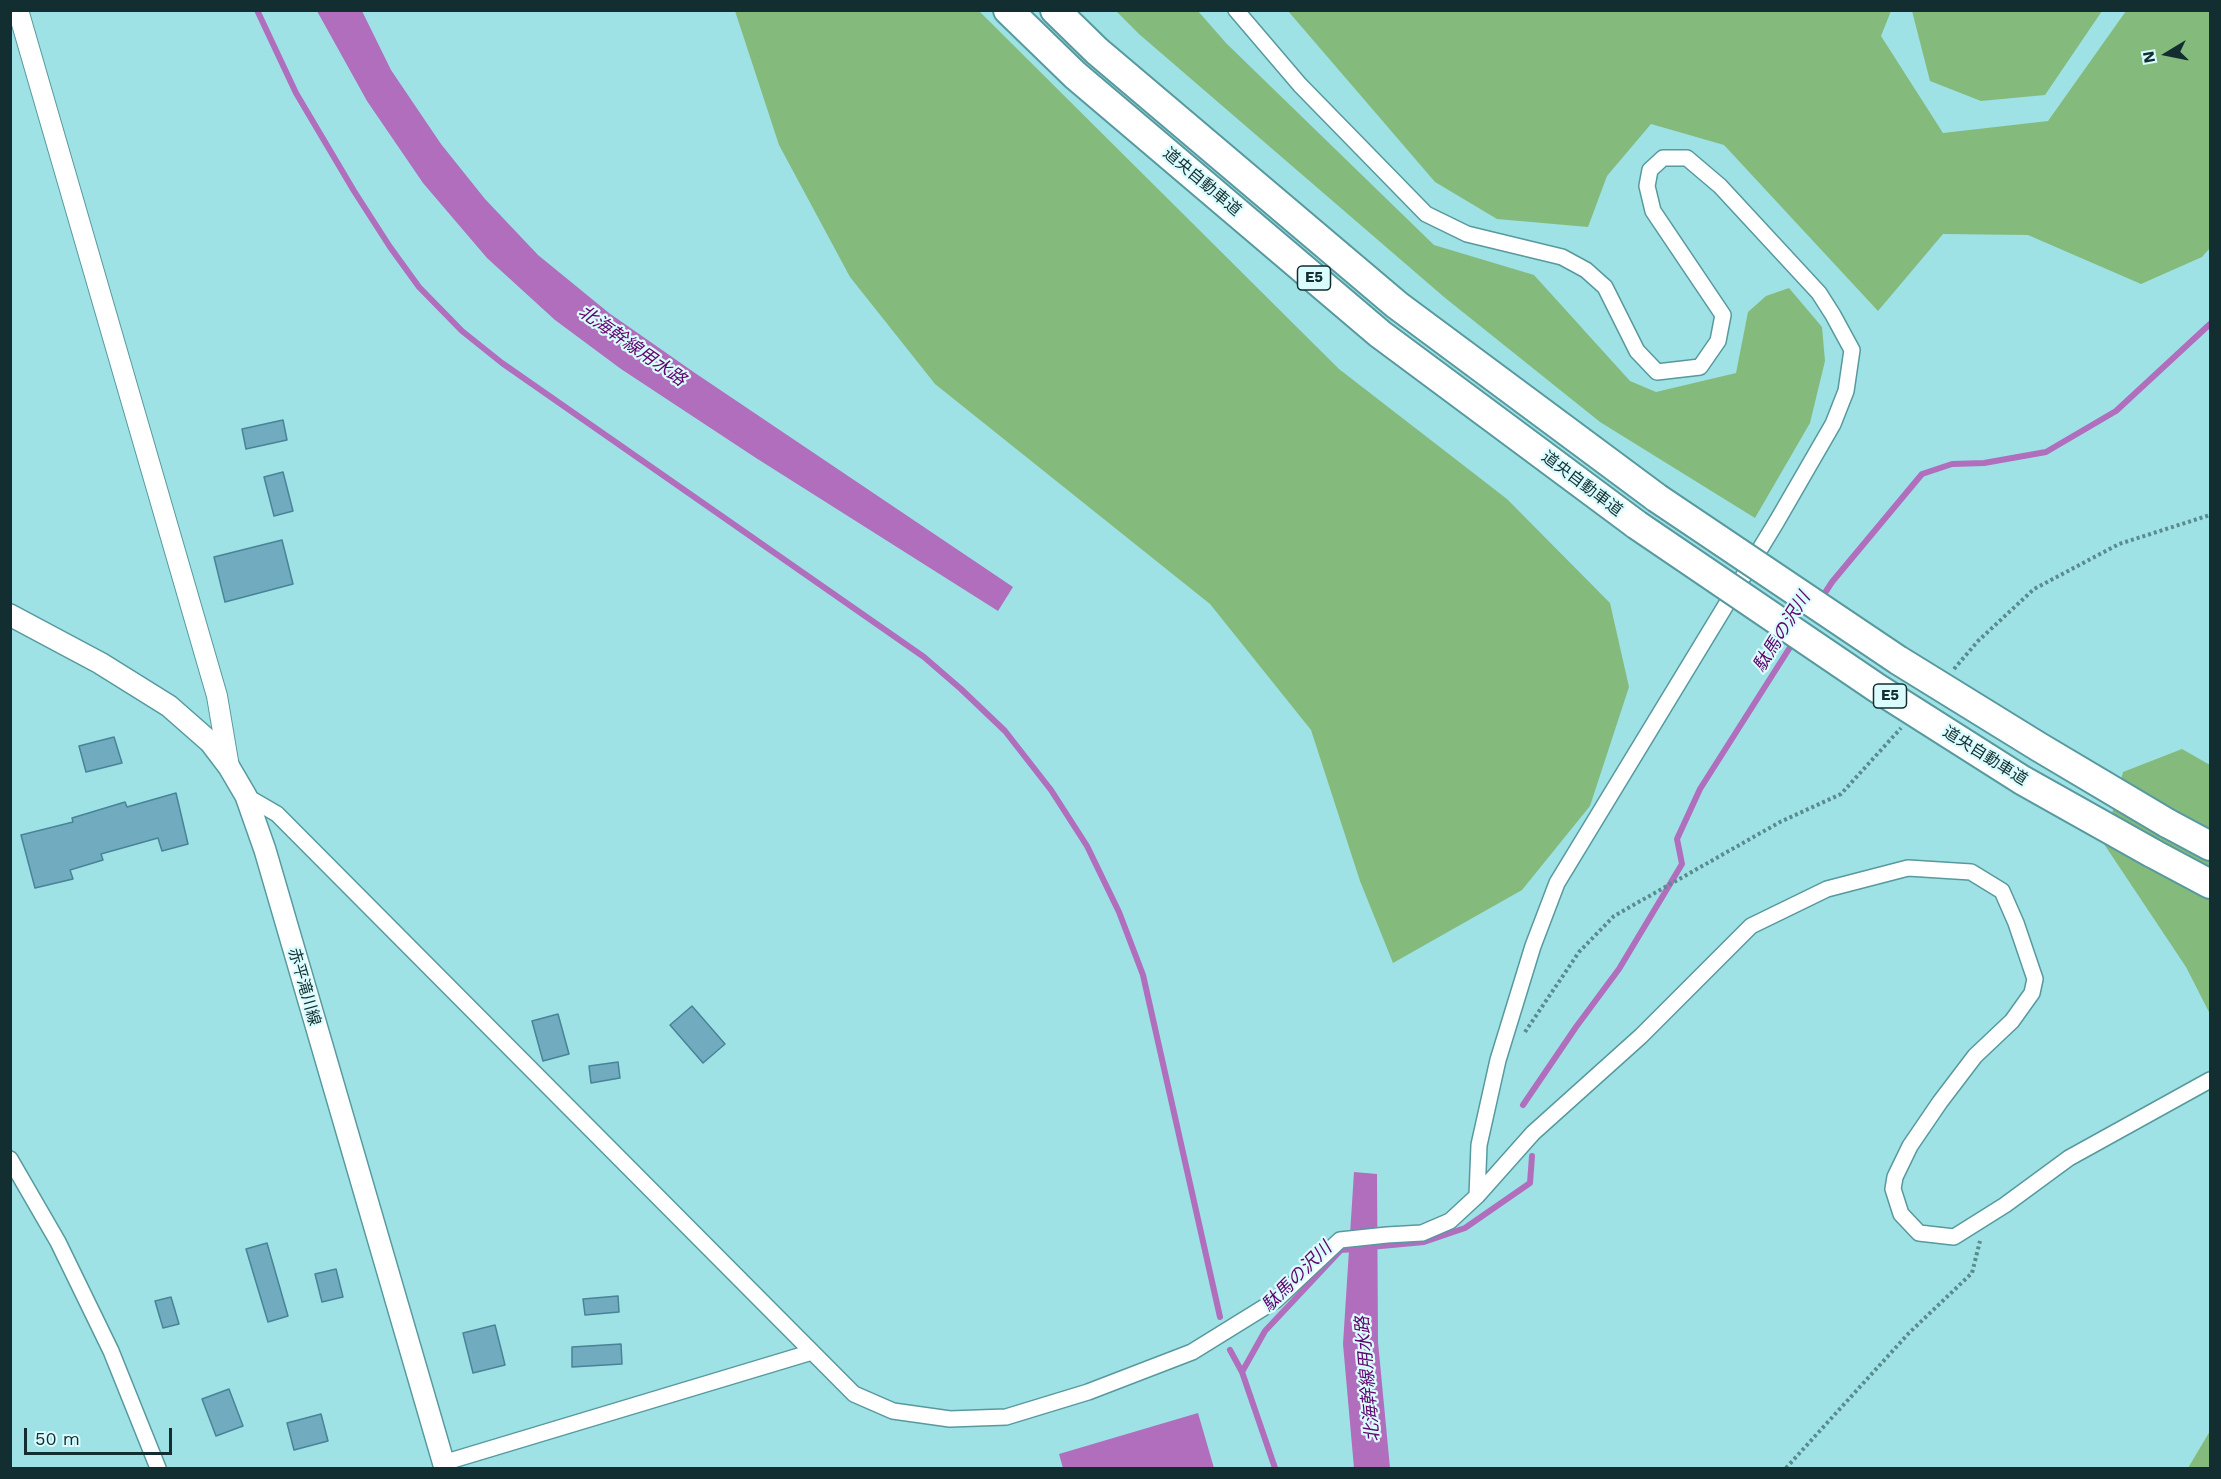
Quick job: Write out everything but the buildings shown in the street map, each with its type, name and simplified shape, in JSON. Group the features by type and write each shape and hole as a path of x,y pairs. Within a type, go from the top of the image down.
{"highway":[{"name":"道央自動車道","path":"1008,10 1075,75 1380,334 1637,525 1896,700 2022,780 2211,884"},
{"name":"道央自動車道","path":"1055,10 1097,51 1397,305 1657,498 1898,660 2039,747 2211,846"}],"main road":[{"name":"赤平滝川線","path":"10,615 100,663 169,706 210,742 229,767 246,796 265,850 444,1466"}],"street":[{"path":"18,10 218,696 229,767"},
{"path":"1236,10 1300,85 1426,213 1467,234 1562,257 1587,270 1605,287 1637,351 1658,372 1700,367 1718,341 1723,315 1653,211 1647,186 1650,170 1663,158 1687,158 1720,186 1819,293 1852,350 1846,391 1833,424 1777,521 1557,883 1533,946 1498,1060 1479,1145 1477,1196"},
{"path":"246,796 277,814 854,1394 893,1411 950,1419 1006,1417 1088,1392 1192,1352 1276,1300 1340,1240 1387,1234 1422,1233 1450,1221 1477,1196 1533,1132 1641,1035 1751,926 1827,889 1908,868 1971,872 2002,891 2016,923 2035,980 2032,993 2012,1021 1975,1056 1940,1102 1910,1146 1895,1177 1893,1189 1901,1214 1919,1233 1954,1237 2068,1158 2211,1080"},
{"path":"10,1159 58,1242 111,1351 158,1468"},
{"path":"444,1466 812,1352"}],"path":[{"path":"1948,674 1978,641 2034,589 2119,544 2211,515"},
{"path":"1498,1060 1513,1051 1579,952 1614,916 1780,822 1841,794 1904,725"},
{"path":"1786,1468 1909,1333 1972,1273 1986,1217"}],"green space":[{"path":"1912,10 2102,11 2045,95 1981,101 1930,81"},
{"path":"735,11 979,11 1339,369 1507,499 1610,603 1629,687 1590,806 1522,890 1393,963 1360,881 1311,730 1210,604 935,384 850,277 779,145"},
{"path":"1116,11 1198,11 1226,43 1434,245 1534,275 1630,381 1656,392 1736,373 1748,312 1766,296 1789,288 1822,327 1825,361 1810,423 1755,518 1600,422 1444,297 1139,34"},
{"path":"1288,11 1891,11 1881,36 1943,133 2048,121 2126,11 2210,11 2210,248 2202,257 2141,284 2028,235 1943,234 1878,311 1724,145 1651,124 1607,176 1588,227 1497,219 1435,182"},
{"path":"2182,749 2210,765 2210,1014 2186,967 2104,844 2123,772"},
{"path":"2210,1431 2210,1468 2188,1468"}],"water":[{"name":"北海幹線用水路","path":"317,11 362,11 391,70 441,144 485,199 538,255 609,313 1013,587 998,611 756,458 621,369 555,320 487,258 423,183 367,101"},
{"name":"北海幹線用水路","path":"1354,1172 1377,1174 1378,1342 1390,1468 1354,1468 1343,1344"},
{"path":"1198,1413 1214,1468 1063,1468 1059,1454"}],"waterway":[{"path":"257,10 296,93 354,191 419,287 462,331 502,363 924,657 1005,731 1051,790 1087,846 1119,912 1143,975 1220,1317"},
{"name":"駄馬の沢川","path":"1821,599 1832,582 1922,474 1952,464 1984,463 2046,452 2116,411 2210,324"},
{"name":"駄馬の沢川","path":"1523,1105 1619,969 1682,864 1677,839 1700,789 1794,641"},
{"name":"駄馬の沢川","path":"1370,1247 1424,1242 1465,1228 1530,1183 1532,1156"},
{"name":"駄馬の沢川","path":"1275,1468 1242,1372 1265,1331 1341,1250 1354,1249"},
{"path":"1230,1350 1242,1372"}]}
